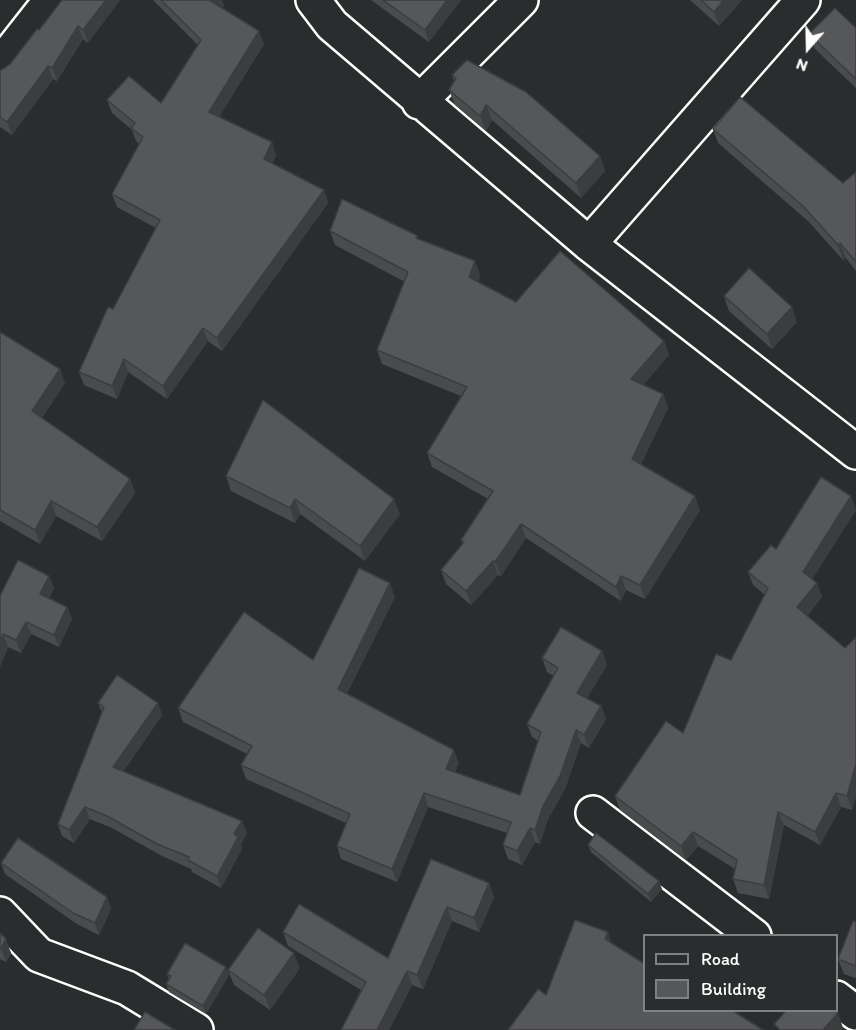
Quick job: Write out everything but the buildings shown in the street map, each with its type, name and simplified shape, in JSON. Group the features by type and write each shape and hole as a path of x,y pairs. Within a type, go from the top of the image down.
{"street":[{"path":"0,65 51,0"},
{"path":"313,0 332,25 419,102 589,244 856,452"},
{"path":"419,102 521,0"},
{"path":"589,244 803,0"},
{"path":"593,813 751,934"},
{"path":"0,914 39,955 127,988 196,1030"},
{"path":"838,999 856,1013"}]}
